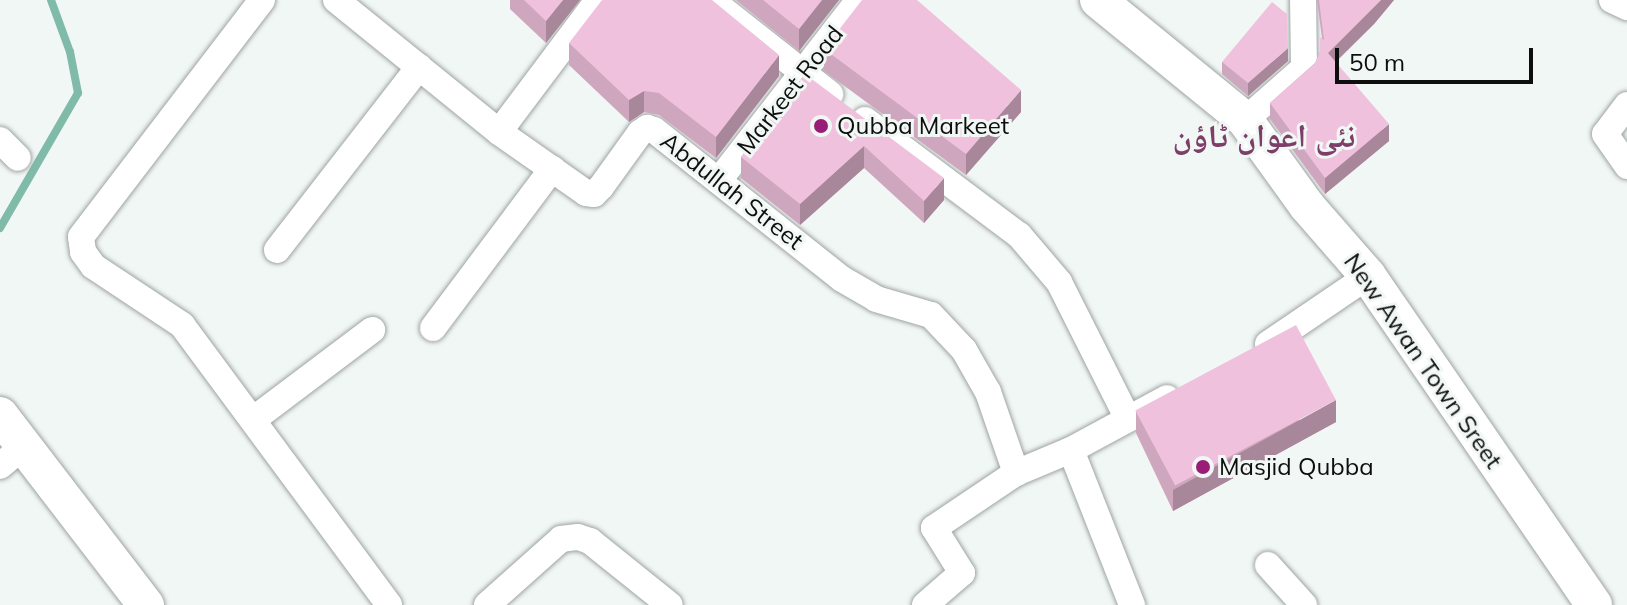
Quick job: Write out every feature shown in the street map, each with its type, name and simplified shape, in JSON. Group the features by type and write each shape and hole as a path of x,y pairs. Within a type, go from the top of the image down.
{"street":[{"path":"262,0 81,237 83,252 93,266 182,325 389,605"},
{"name":"Abdullah Street","path":"336,0 499,132 586,193 594,194 647,128 720,179 842,279 876,299 931,315 964,350 988,392 1016,473"},
{"path":"499,132 598,0"},
{"path":"711,0 802,74 1019,235 1059,282 1128,419"},
{"name":"Markeet Road","path":"720,179 859,0"},
{"name":"New Awan Town Sreet","path":"1098,0 1245,120 1307,206 1368,276 1594,605"},
{"path":"1245,120 1304,68 1303,0"},
{"path":"1612,0 1627,7"},
{"path":"277,250 419,67"},
{"path":"1627,105 1605,134 1627,166"},
{"path":"433,328 552,169"},
{"path":"1248,355 1288,333 1368,276"},
{"path":"254,419 372,330"},
{"path":"925,605 962,573 934,528 1016,473 1071,450 1195,383"},
{"path":"0,415 12,456 146,605"},
{"path":"1071,450 1132,605"},
{"path":"487,605 561,539 578,537 590,541 670,605"},
{"path":"1268,565 1304,605"}],"building":[{"path":"524,0 563,0 546,21"},
{"path":"602,0 712,0 779,55 716,137 659,93 644,91 629,100 569,43"},
{"path":"763,0 822,0 799,29"},
{"path":"862,0 917,0 1021,90 966,154 824,49"},
{"path":"1319,0 1381,0 1328,53 1389,124 1325,178 1270,103 1315,63 1320,52 1320,37 1324,40"},
{"path":"1272,2 1287,14 1288,48 1248,83 1222,62"},
{"path":"805,74 944,178 924,201 864,146 800,204 741,157"},
{"name":"Masjid Qubba","path":"1296,325 1336,400 1175,485 1135,410"}],"waterway":[{"path":"0,228 78,93 70,52 51,0"}],"place":[{"name":"Qubba Markeet","path":"821,126"},
{"name":"Masjid Qubba","path":"1203,467"}],"district":[{"name":"نئی اعوان ٹاؤن","path":"1264,135"}]}
